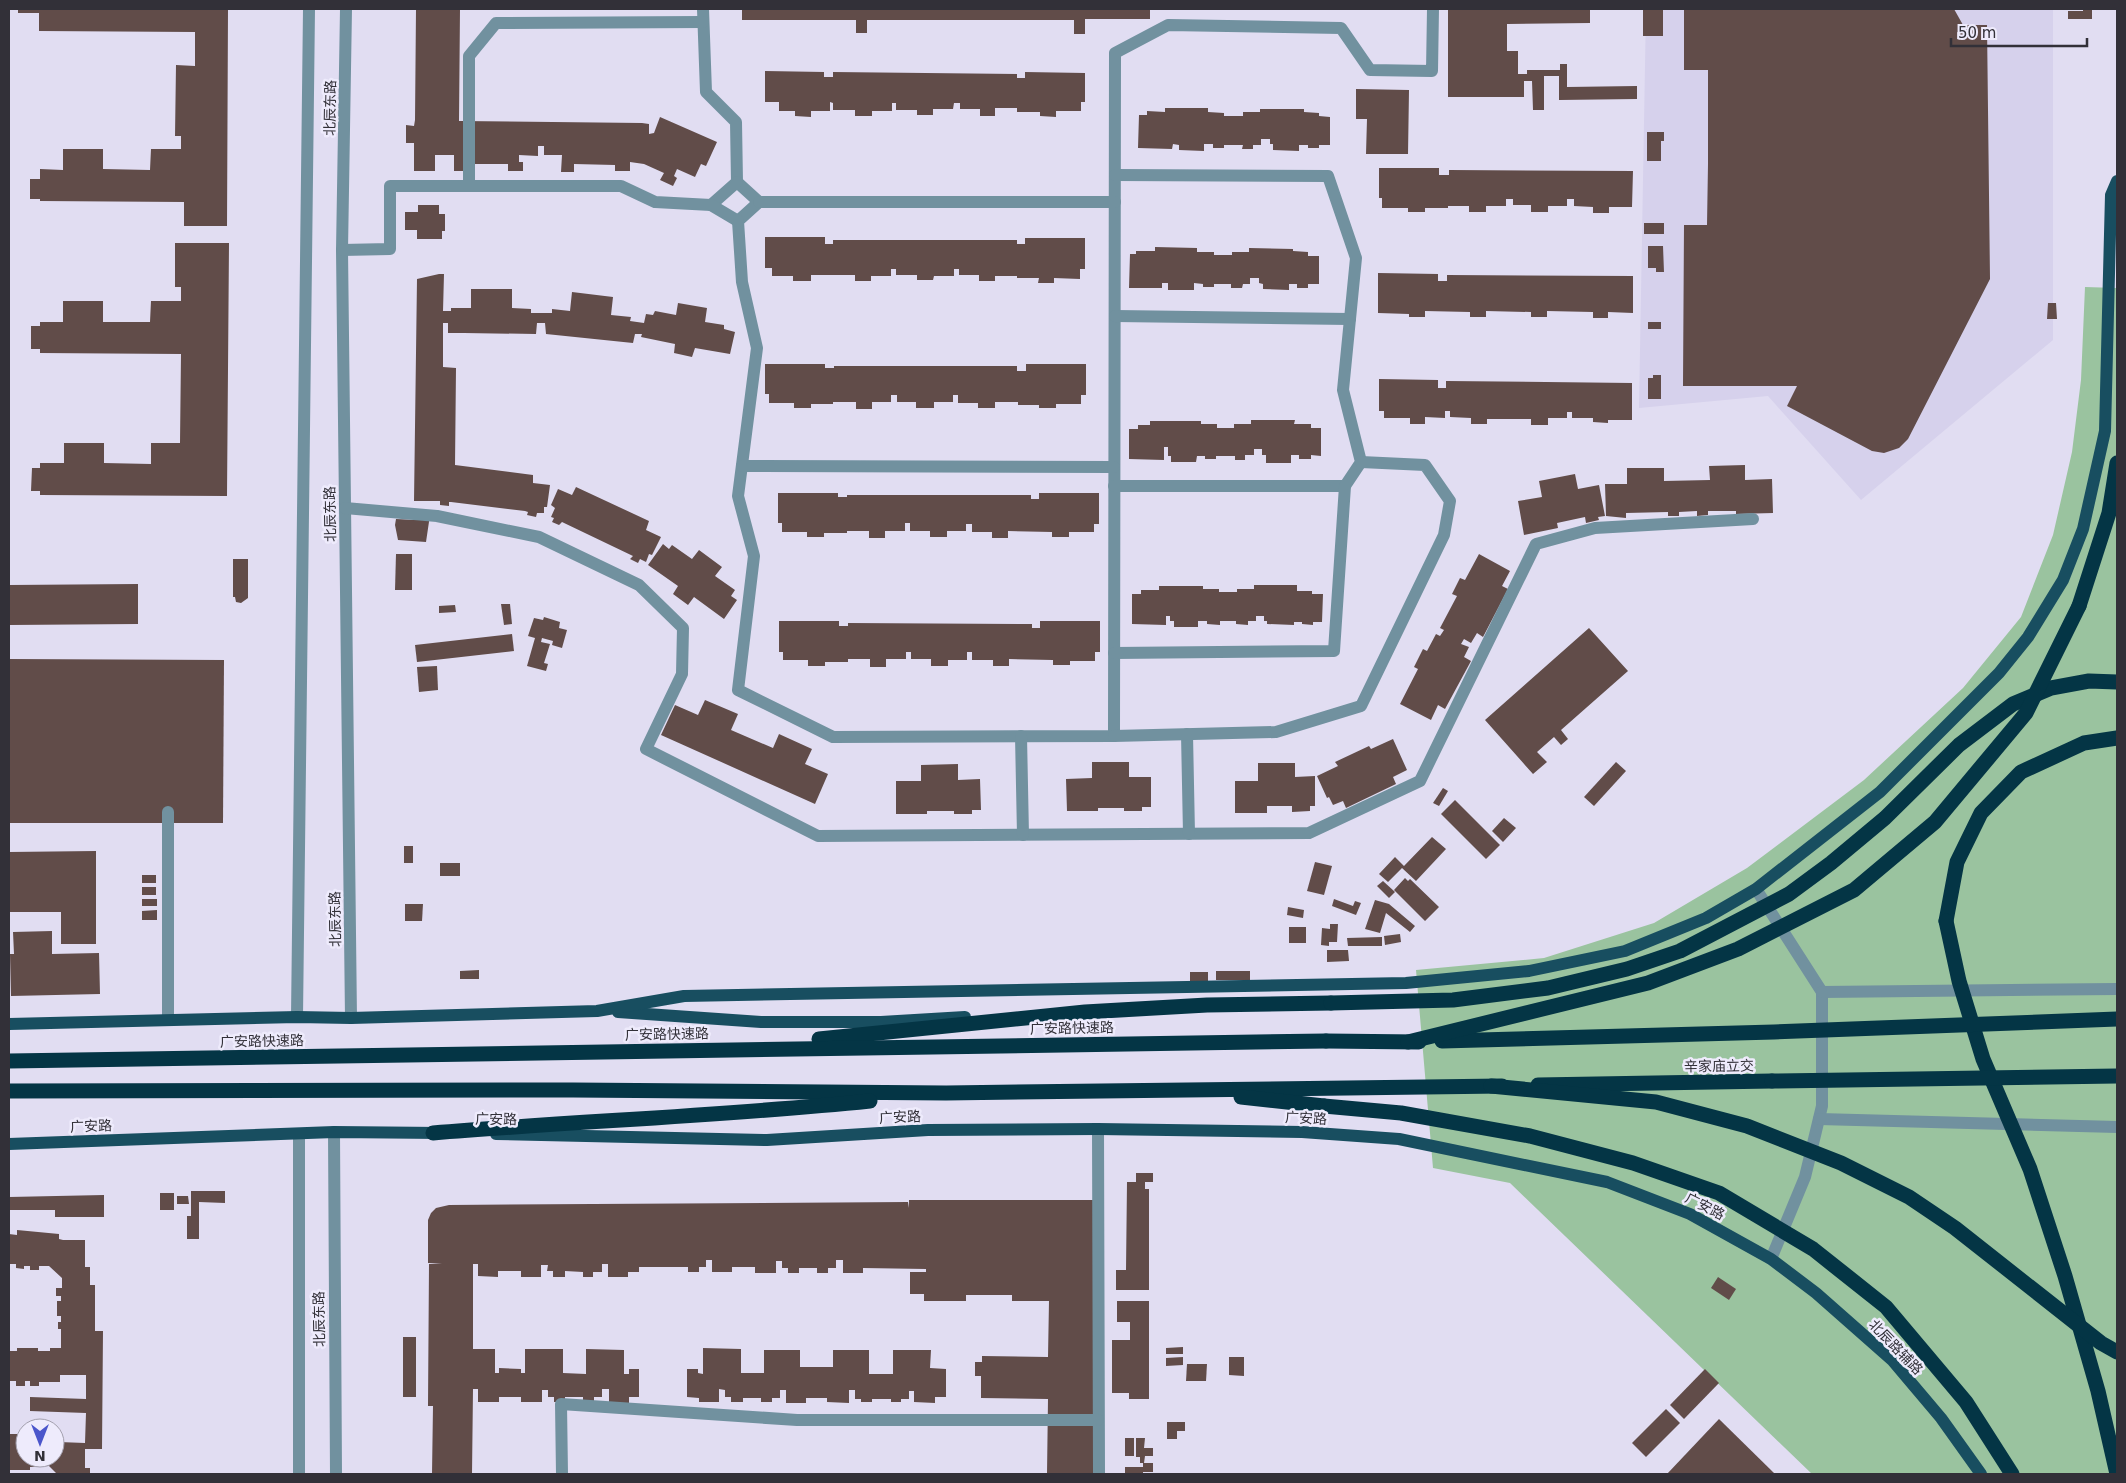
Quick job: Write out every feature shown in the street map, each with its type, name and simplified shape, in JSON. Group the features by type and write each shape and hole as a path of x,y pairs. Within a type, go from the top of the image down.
{"highway":[{"path":"1408,1042 1648,983 1738,949 1854,890 1935,822 2026,713 2079,606 2109,513 2117,463"},
{"path":"721,1050 1085,1012 1207,1006 1453,1000 1548,988 1627,969 1680,952 1789,894 1831,864 1885,818 1959,745 2013,704 2051,688 2089,681 2117,682"},
{"path":"2117,738 2084,742 2021,772 1981,813 1957,862 1946,921 1959,981 1983,1059 2030,1169 2065,1276 2098,1390 2117,1474"},
{"path":"1408,1042 1774,1032 2117,1019"},
{"name":"广安路快速路","path":"9,1061 1326,1041 1408,1042"},
{"name":"辛家庙立交","path":"1164,1090 2117,1076"},
{"path":"1491,1086 1656,1102 1747,1126 1841,1164 1909,1197 1955,1228 2102,1343 2117,1352"},
{"path":"9,1091 573,1090 946,1093 1164,1090 1401,1113 1530,1136 1633,1164 1719,1193 1813,1249 1886,1307 1966,1402 2012,1474"},
{"path":"433,1133 572,1122 776,1110 946,1093"}],"main road":[{"path":"597,1011 684,996 1406,983 1529,971 1625,951 1706,918 1756,889 1880,792 1999,673 2028,637 2063,580 2083,529 2105,431 2112,195 2117,181"},
{"path":"9,1024 168,1019 351,1018 597,1011 761,1022 881,1022 1085,1012"},
{"name":"广安路","path":"9,1143 334,1132 767,1140 928,1130 1098,1129 1302,1132 1399,1139 1607,1182 1690,1214 1771,1259"},
{"name":"北辰路辅路","path":"1771,1259 1816,1293 1892,1360 1941,1418 1981,1474"}],"street":[{"name":"北辰东路","path":"298,1017 309,9"},
{"name":"北辰东路","path":"346,9 342,250 351,1018"},
{"path":"703,9 706,92 736,122 737,182 759,202"},
{"path":"1114,736 1115,53 1168,25 1341,28 1370,70 1432,71 1433,9"},
{"path":"469,186 469,56 496,23 703,22"},
{"path":"1114,653 1334,652 1345,486 1361,462 1343,390 1356,258 1328,176 1115,175"},
{"path":"711,205 737,182"},
{"path":"342,250 390,249 390,186 622,186 655,202 711,205 738,221"},
{"path":"738,221 759,202 1115,202"},
{"path":"738,221 742,282 757,348 738,496 754,556 738,690 833,737 1114,736 1276,732 1361,706 1444,535 1450,501 1425,465 1361,462"},
{"path":"1115,316 1350,320"},
{"path":"742,466 1114,467"},
{"path":"1114,486 1345,486"},
{"path":"345,508 437,516 539,537 639,585 682,628 682,674 646,748 818,836 1309,833 1420,780 1536,544 1595,528 1753,519"},
{"path":"1187,734 1189,834"},
{"path":"1021,736 1023,835"},
{"path":"168,812 168,1019"},
{"path":"1756,889 1822,992 1822,1106 1806,1177 1771,1259"},
{"path":"1822,992 2117,989"},
{"path":"1819,1119 2117,1128"},
{"path":"1098,1129 1098,1474"},
{"name":"北辰东路","path":"334,1132 336,1474"},
{"name":"北辰东路","path":"299,1134 299,1474"},
{"path":"562,1474 561,1404 797,1420 1098,1420"}],"shaded area":[{"path":"1646,9 2053,9 2053,340 1861,500 1768,396 1639,408"}],"green space":[{"path":"2085,287 2117,288 2117,1474 1812,1474 1510,1183 1433,1168 1416,970 1544,958 1654,923 1747,868 1864,780 1963,688 2021,617 2053,535 2072,452 2081,380"}],"building":[{"path":"18,9 228,9 227,226 184,226 184,202 40,201 40,199 30,199 30,179 40,179 40,169 63,170 63,149 103,149 103,169 150,170 151,149 181,149 181,136 175,136 176,65 195,66 195,32 39,31 39,13 18,13"},
{"path":"416,9 460,9 459,121 642,123 649,124 649,134 654,133 660,117 717,142 706,166 701,164 695,177 677,169 674,176 677,178 673,186 660,180 664,173 644,164 630,162 630,171 615,171 615,165 574,164 574,172 561,172 562,155 544,155 544,146 538,146 538,156 519,155 519,162 523,162 523,171 508,171 508,164 466,164 466,171 454,171 454,155 435,155 435,171 414,171 414,143 406,143 406,125 414,126 415,120"},
{"path":"742,9 1150,9 1150,19 1085,19 1085,34 1074,34 1074,20 867,20 867,33 856,33 856,20 742,20"},
{"path":"1448,9 1590,9 1590,23 1507,24 1507,51 1518,51 1518,74 1527,74 1527,70 1560,70 1560,64 1567,64 1567,87 1637,86 1637,99 1559,100 1559,76 1544,76 1544,110 1533,110 1532,81 1524,81 1524,97 1448,97"},
{"path":"1643,9 1663,9 1663,36 1643,36"},
{"path":"1684,9 1954,9 1963,25 1987,25 1990,279 1908,439 1899,448 1884,453 1872,451 1787,406 1797,386 1683,386 1684,225 1707,225 1708,164 1708,70 1684,70"},
{"path":"2083,9 2092,9 2092,19 2068,19 2068,11 2083,11"},
{"path":"765,71 824,72 824,77 833,77 833,72 1017,74 1017,78 1025,78 1025,72 1085,73 1085,102 1081,102 1081,111 1056,111 1056,117 1040,116 1040,112 1017,112 1017,108 995,108 995,116 980,116 980,109 960,109 960,103 954,103 953,109 933,109 933,115 917,115 917,110 896,110 896,103 892,103 892,111 872,111 872,116 855,116 855,110 833,110 833,103 830,102 830,111 811,111 811,117 795,116 795,111 779,111 779,102 765,102"},
{"path":"1356,89 1409,90 1408,154 1366,154 1367,119 1356,119"},
{"path":"1165,108 1208,108 1208,112 1224,113 1224,116 1243,116 1243,112 1260,112 1260,109 1304,109 1304,112 1319,113 1319,116 1330,117 1330,145 1308,148 1308,145 1299,145 1299,151 1273,150 1273,144 1270,144 1270,139 1261,139 1261,145 1253,145 1253,149 1242,149 1243,145 1224,145 1224,148 1213,148 1213,144 1204,144 1204,151 1179,150 1179,145 1173,144 1172,149 1138,148 1139,115 1147,115 1147,111 1165,112"},
{"path":"1647,132 1664,132 1664,141 1661,141 1661,161 1647,161"},
{"path":"1379,168 1439,168 1439,175 1449,175 1449,170 1633,171 1632,207 1609,207 1609,213 1593,213 1593,207 1574,206 1574,199 1567,199 1567,206 1548,206 1548,212 1531,212 1531,205 1513,205 1513,199 1506,199 1506,206 1486,206 1486,212 1469,212 1469,206 1425,208 1425,212 1408,212 1408,208 1382,208 1382,198 1379,198"},
{"path":"418,205 439,205 439,214 445,214 445,231 442,231 442,239 417,239 417,230 405,230 405,212 418,212"},
{"path":"1644,223 1664,223 1664,234 1644,234"},
{"path":"765,237 825,237 825,244 833,244 833,240 1017,240 1017,244 1025,244 1025,238 1085,238 1085,269 1080,269 1080,279 1054,278 1054,283 1038,283 1039,278 1017,278 1017,276 995,276 995,281 979,281 979,275 959,275 959,269 954,269 954,276 934,276 933,280 917,280 917,275 896,275 896,269 891,269 891,276 871,276 871,281 855,281 855,275 811,275 811,281 793,281 793,276 772,276 772,268 765,268"},
{"path":"175,243 229,243 227,496 40,495 40,491 31,491 32,468 40,468 40,463 64,463 64,443 104,443 104,463 151,464 151,443 180,443 181,354 40,353 40,349 31,349 31,326 40,326 40,322 63,322 63,301 103,301 103,322 150,322 151,301 181,301 181,287 175,287"},
{"path":"1648,246 1663,246 1664,272 1656,272 1656,268 1648,268"},
{"path":"1155,247 1197,248 1197,252 1214,252 1214,255 1232,255 1232,252 1249,252 1249,248 1293,249 1293,251 1308,252 1308,256 1319,256 1319,284 1308,284 1308,288 1297,288 1297,284 1289,284 1289,290 1263,289 1263,284 1259,283 1259,278 1250,278 1250,284 1243,284 1242,288 1231,288 1231,284 1214,284 1214,287 1203,287 1203,284 1194,283 1194,290 1168,290 1168,283 1162,283 1162,288 1129,288 1130,254 1136,254 1136,251 1155,251"},
{"path":"1378,273 1438,274 1438,281 1447,281 1447,275 1633,276 1633,313 1608,312 1608,318 1593,318 1593,312 1547,311 1547,317 1531,317 1531,312 1486,311 1486,317 1470,317 1470,312 1425,311 1425,317 1409,317 1409,314 1378,313"},
{"path":"444,274 443,311 451,311 451,308 471,308 471,289 512,289 512,308 531,309 531,313 552,313 552,309 570,311 572,292 613,297 611,315 631,317 630,321 644,323 646,314 653,315 655,311 676,315 678,303 707,308 705,322 724,325 724,329 735,332 730,354 695,348 692,357 674,353 675,344 641,337 642,334 635,334 633,343 546,334 545,323 537,323 536,334 448,333 448,323 443,323 443,367 456,368 455,465 533,475 533,483 550,485 547,507 544,507 544,513 537,513 536,517 527,515 528,512 525,511 451,502 449,502 449,506 440,505 440,501 414,501 417,279"},
{"path":"2048,303 2056,303 2057,319 2047,319"},
{"path":"1648,322 1661,322 1661,329 1648,329"},
{"path":"765,364 825,364 825,368 834,368 834,366 1017,366 1017,371 1026,371 1026,364 1086,364 1086,395 1081,395 1081,404 1056,404 1056,408 1039,408 1039,405 1018,405 1018,402 995,402 995,408 978,408 978,403 958,403 958,395 953,395 953,402 934,402 934,408 916,408 916,402 897,402 897,395 891,395 891,402 872,402 872,409 856,409 856,402 811,404 811,408 794,408 794,403 769,403 769,394 765,394"},
{"path":"1653,375 1661,375 1661,399 1648,399 1648,378 1653,378"},
{"path":"1379,379 1438,380 1438,388 1446,388 1446,381 1632,383 1632,420 1608,420 1608,423 1593,422 1593,418 1572,418 1572,412 1567,412 1567,418 1548,418 1548,425 1531,425 1531,419 1487,419 1487,424 1471,424 1471,418 1450,417 1450,411 1445,411 1445,418 1425,417 1425,424 1410,424 1410,418 1384,418 1384,411 1379,411"},
{"path":"1251,420 1295,420 1294,424 1311,424 1311,428 1321,428 1321,456 1311,455 1311,459 1299,459 1299,455 1291,455 1291,463 1266,463 1266,455 1262,455 1262,449 1254,449 1254,455 1245,455 1245,460 1235,460 1235,456 1216,456 1216,459 1205,459 1205,456 1197,456 1196,462 1171,462 1171,456 1168,456 1168,447 1164,447 1164,460 1129,459 1129,429 1138,429 1138,425 1150,425 1150,421 1201,421 1201,424 1217,424 1217,428 1234,428 1234,424 1251,424"},
{"path":"1745,465 1745,480 1772,479 1773,513 1736,514 1736,511 1708,511 1708,515 1697,516 1697,511 1679,512 1679,516 1668,516 1668,512 1626,513 1626,518 1606,516 1605,484 1627,484 1627,468 1664,468 1664,481 1710,480 1709,466"},
{"path":"1575,474 1578,489 1599,485 1605,516 1598,517 1599,520 1586,523 1585,517 1557,523 1558,528 1524,535 1518,501 1542,497 1539,481"},
{"path":"576,487 649,521 646,530 661,537 652,555 649,554 646,562 640,559 638,563 630,559 633,556 562,522 559,525 552,522 554,518 551,517 555,508 551,505 558,489 572,495"},
{"path":"778,493 838,493 838,497 847,497 847,495 1031,495 1031,499 1039,499 1039,493 1099,493 1099,524 1094,524 1094,532 1069,532 1069,537 1052,537 1052,532 1008,531 1008,538 992,538 992,532 972,532 972,524 966,524 966,531 947,531 947,537 930,537 930,531 910,531 910,523 905,523 905,531 885,531 885,538 869,538 869,531 824,533 824,537 807,537 807,532 782,532 782,523 778,523"},
{"path":"430,515 426,542 398,540 395,525 396,519 417,520"},
{"path":"663,544 669,549 672,545 692,559 699,550 722,567 715,576 735,590 731,596 737,600 724,619 694,597 688,605 673,594 678,586 648,565"},
{"path":"396,554 412,554 412,590 395,590"},
{"path":"1479,554 1510,571 1502,586 1508,589 1483,637 1477,633 1471,643 1464,639 1461,644 1469,647 1464,657 1471,661 1445,709 1438,705 1431,720 1400,704 1418,669 1414,667 1423,649 1427,651 1436,634 1440,636 1444,630 1440,628 1457,596 1452,594 1460,578 1465,580"},
{"path":"233,559 248,559 248,598 241,603 236,602 235,597 233,597"},
{"path":"138,584 138,624 9,625 9,585"},
{"path":"1254,585 1297,585 1297,591 1312,591 1312,594 1323,594 1322,622 1313,622 1313,625 1302,624 1302,622 1294,622 1294,625 1267,624 1267,621 1264,621 1264,616 1256,616 1256,621 1248,621 1248,625 1236,624 1236,621 1220,621 1220,625 1207,624 1207,621 1198,621 1198,627 1174,627 1174,621 1170,621 1170,616 1166,616 1166,625 1132,624 1132,594 1141,594 1141,590 1159,590 1159,586 1203,586 1203,589 1219,589 1219,592 1237,592 1237,589 1254,589"},
{"path":"501,604 510,604 512,624 504,625"},
{"path":"455,605 456,612 439,613 439,606"},
{"path":"544,617 560,622 559,628 567,630 562,648 552,645 553,641 542,638 541,642 550,644 544,663 548,664 546,671 527,666 535,638 528,636 534,618 543,620"},
{"path":"779,621 839,621 839,626 848,626 848,623 1032,624 1032,628 1040,628 1040,621 1100,621 1100,652 1095,652 1095,661 1070,661 1070,665 1053,665 1053,660 1009,659 1009,666 993,666 993,660 972,660 972,652 967,652 967,660 948,660 948,666 931,666 931,659 911,659 911,652 906,652 906,659 886,659 886,667 870,667 870,659 848,659 848,662 825,662 825,666 808,666 808,660 783,660 783,652 779,652"},
{"path":"1589,628 1628,671 1561,730 1568,739 1561,745 1554,737 1537,752 1547,762 1533,774 1485,720"},
{"path":"512,634 514,651 417,662 415,645"},
{"path":"9,659 224,660 223,823 9,823"},
{"path":"437,666 438,690 419,692 417,667"},
{"path":"705,700 738,714 731,730 773,748 779,734 812,749 805,764 828,774 815,804 661,735 675,705 698,715"},
{"path":"1393,739 1407,770 1393,777 1396,784 1346,808 1343,801 1333,805 1329,797 1327,798 1317,776 1338,766 1335,762 1369,746 1371,749"},
{"path":"1092,762 1129,762 1129,777 1151,777 1151,807 1142,807 1142,811 1124,811 1124,808 1098,808 1098,811 1067,811 1066,779 1092,778"},
{"path":"1616,762 1626,771 1594,806 1584,797"},
{"path":"1258,763 1295,763 1295,777 1315,776 1315,806 1310,806 1310,811 1292,812 1292,806 1267,806 1267,813 1235,813 1235,781 1258,781"},
{"path":"958,764 958,780 980,779 981,810 972,810 972,814 954,814 954,811 927,811 927,814 896,814 896,781 921,781 921,765"},
{"path":"1443,788 1448,791 1439,806 1433,803"},
{"path":"1455,800 1500,845 1486,859 1441,814"},
{"path":"1504,818 1516,828 1503,842 1492,831"},
{"path":"1432,837 1446,849 1416,881 1402,868 1388,882 1379,874 1395,857 1404,866"},
{"path":"404,846 413,846 413,863 404,863"},
{"path":"96,851 96,944 61,944 61,912 9,912 9,852"},
{"path":"1315,862 1332,866 1324,895 1307,891"},
{"path":"440,863 460,863 460,876 440,876"},
{"path":"142,875 156,875 156,883 142,883"},
{"path":"1405,878 1408,881 1410,879 1439,907 1425,921 1394,890"},
{"path":"1383,881 1395,892 1389,898 1377,886"},
{"path":"142,887 156,887 156,895 142,895"},
{"path":"142,899 157,899 157,906 142,906"},
{"path":"1334,899 1353,906 1355,901 1361,903 1356,915 1332,906"},
{"path":"1375,900 1389,904 1415,926 1410,932 1386,913 1380,933 1365,929"},
{"path":"405,904 423,904 422,921 405,921"},
{"path":"1288,907 1304,910 1303,918 1287,915"},
{"path":"157,910 157,920 142,920 142,911"},
{"path":"1330,924 1338,924 1337,942 1329,942 1329,946 1321,945 1322,928 1330,929"},
{"path":"1289,927 1306,927 1306,943 1289,943"},
{"path":"52,931 52,954 99,953 100,994 11,996 10,954 14,954 13,932"},
{"path":"1400,934 1401,942 1385,945 1384,936"},
{"path":"1382,937 1382,946 1348,946 1347,938"},
{"path":"1327,950 1348,950 1349,961 1327,962"},
{"path":"479,970 479,979 460,979 460,971"},
{"path":"1216,971 1250,971 1250,980 1216,980"},
{"path":"1190,972 1208,972 1208,981 1190,981"},
{"path":"1136,1173 1153,1173 1153,1182 1145,1182 1145,1189 1149,1189 1149,1290 1116,1290 1116,1270 1126,1270 1127,1182 1136,1182"},
{"path":"191,1191 225,1191 225,1203 199,1202 199,1239 187,1239 187,1216 191,1216"},
{"path":"160,1193 174,1193 174,1210 160,1210"},
{"path":"104,1195 104,1217 55,1217 55,1210 9,1210 9,1197"},
{"path":"177,1196 188,1196 189,1204 177,1204"},
{"path":"909,1200 1094,1200 1097,1474 1047,1474 1048,1399 981,1398 981,1376 975,1376 975,1362 982,1362 982,1356 1048,1357 1049,1301 1012,1301 1012,1295 966,1295 966,1301 924,1301 924,1294 910,1294 910,1272 926,1272 926,1269 863,1268 863,1273 843,1273 843,1260 836,1260 836,1268 828,1268 828,1273 817,1273 817,1268 799,1268 799,1273 788,1273 788,1268 782,1268 782,1261 776,1261 776,1273 755,1273 755,1267 732,1267 732,1272 712,1272 712,1260 706,1260 706,1267 699,1267 699,1272 688,1272 688,1267 639,1267 639,1272 628,1272 628,1277 608,1277 608,1264 602,1264 602,1272 593,1272 593,1277 583,1277 583,1272 565,1271 565,1277 553,1277 553,1271 547,1271 548,1265 541,1265 541,1277 521,1277 521,1271 498,1271 498,1277 478,1276 478,1264 473,1264 473,1349 495,1349 495,1373 499,1373 499,1368 521,1369 521,1373 525,1373 525,1349 563,1349 563,1373 586,1374 586,1349 624,1350 624,1374 629,1374 629,1369 639,1369 639,1397 629,1397 629,1403 609,1403 609,1389 602,1389 602,1397 594,1397 594,1402 583,1402 583,1397 565,1397 565,1402 554,1402 554,1397 548,1397 548,1390 542,1390 542,1402 521,1402 521,1397 499,1397 499,1402 478,1402 478,1389 473,1389 472,1474 432,1474 433,1406 428,1406 429,1264 442,1263 428,1263 428,1220 436,1208 449,1205 908,1202 909,1208"},
{"path":"17,1230 59,1234 59,1239 63,1240 85,1240 85,1267 90,1267 90,1285 95,1285 95,1331 103,1331 102,1449 85,1449 85,1468 90,1468 90,1474 57,1474 51,1468 65,1468 65,1442 85,1443 86,1413 30,1411 30,1397 86,1399 86,1375 60,1375 60,1382 39,1382 39,1386 30,1386 30,1381 25,1381 25,1386 16,1386 16,1381 9,1381 9,1351 17,1351 17,1348 38,1348 38,1351 50,1351 50,1348 61,1348 61,1329 58,1329 58,1322 61,1322 61,1316 57,1316 57,1301 61,1301 61,1296 56,1296 56,1288 62,1288 62,1278 49,1266 39,1266 39,1270 30,1270 30,1266 24,1266 24,1269 16,1268 16,1264 9,1264 9,1234 17,1235"},
{"path":"1718,1277 1736,1289 1729,1300 1711,1288"},
{"path":"1117,1301 1149,1301 1149,1399 1129,1399 1129,1393 1112,1393 1112,1340 1130,1340 1130,1322 1117,1322"},
{"path":"403,1337 416,1337 416,1397 403,1397"},
{"path":"1183,1347 1183,1354 1166,1354 1166,1348"},
{"path":"703,1348 741,1349 741,1373 764,1373 764,1350 800,1350 800,1367 833,1367 833,1350 869,1350 869,1374 893,1374 893,1350 931,1350 930,1368 946,1369 946,1397 935,1397 935,1403 914,1402 914,1391 909,1391 909,1399 901,1399 901,1402 891,1402 891,1399 872,1399 872,1402 861,1402 861,1399 855,1399 855,1390 849,1390 849,1403 827,1402 827,1398 806,1398 806,1403 786,1403 786,1390 780,1390 780,1398 772,1398 772,1402 761,1402 761,1398 743,1398 743,1402 731,1402 731,1397 725,1397 725,1390 719,1389 719,1402 699,1402 699,1398 687,1397 687,1369 698,1369 698,1373 703,1374"},
{"path":"1183,1357 1183,1365 1166,1366 1166,1358"},
{"path":"1229,1357 1244,1357 1244,1376 1229,1375"},
{"path":"1187,1364 1207,1364 1206,1381 1186,1381"},
{"path":"1705,1369 1719,1383 1684,1419 1670,1405"},
{"path":"1666,1409 1680,1423 1646,1457 1632,1443"},
{"path":"1719,1419 1775,1474 1667,1474"},
{"path":"1167,1422 1185,1422 1185,1431 1177,1431 1177,1439 1167,1439"},
{"path":"9,1434 15,1434 15,1468 30,1468 30,1470 9,1470"},
{"path":"1125,1438 1134,1438 1134,1456 1125,1456"},
{"path":"1136,1438 1145,1438 1144,1448 1153,1448 1153,1456 1145,1456 1144,1463 1140,1463 1140,1457 1136,1457"},
{"path":"1143,1463 1153,1463 1153,1472 1125,1474 1125,1467 1143,1467"}]}
